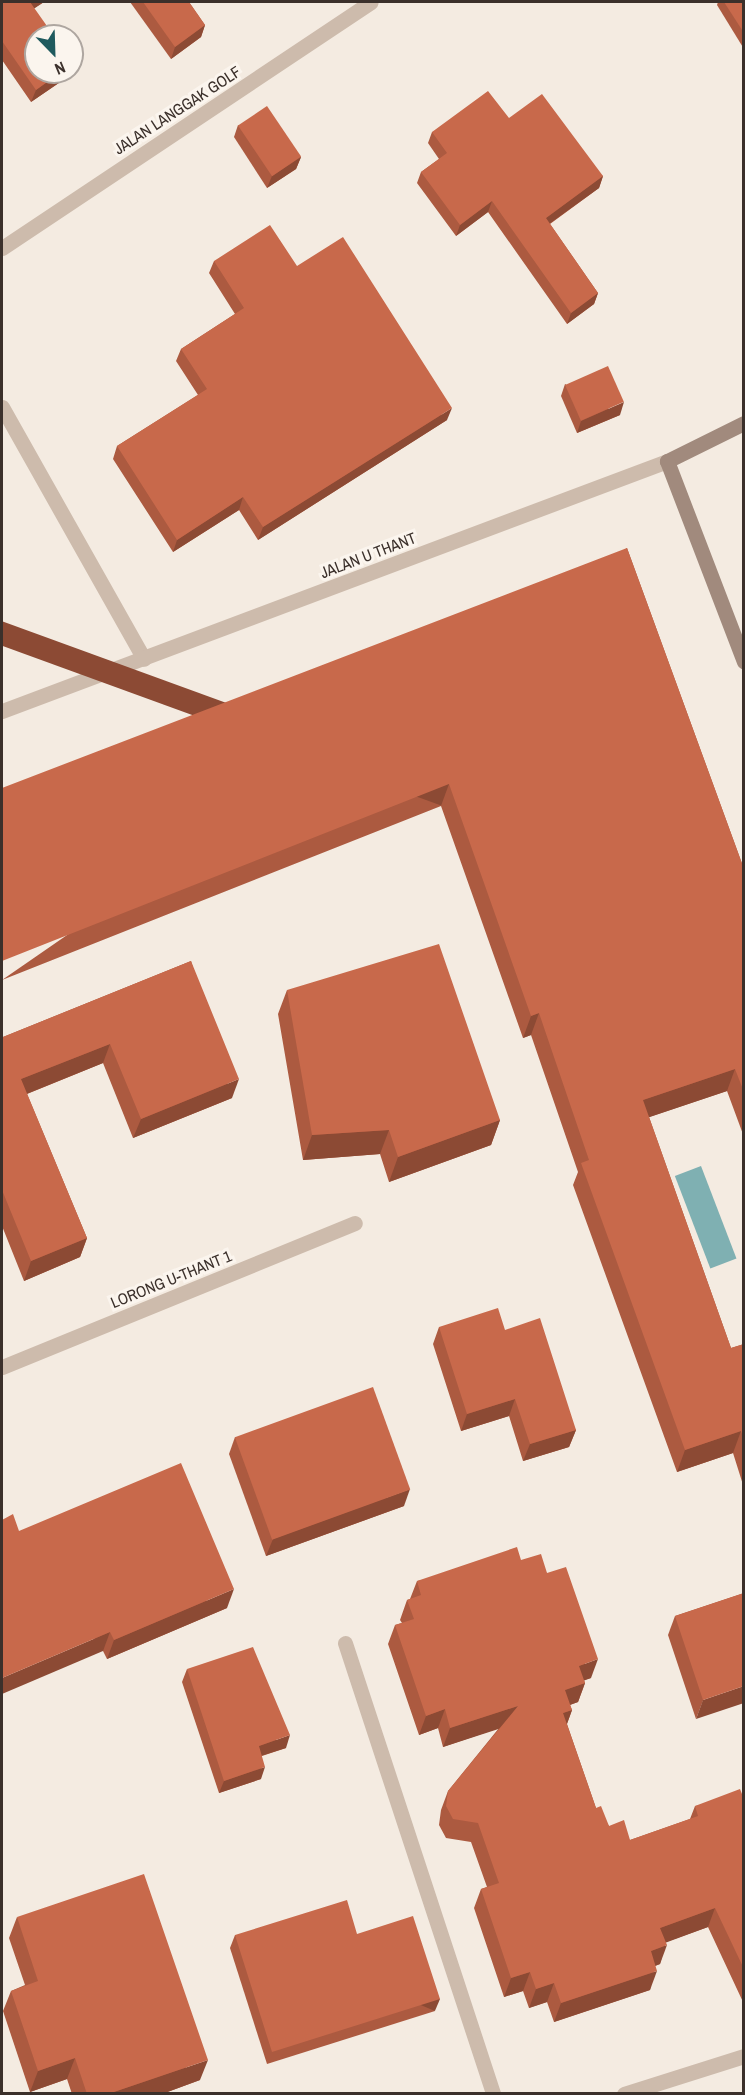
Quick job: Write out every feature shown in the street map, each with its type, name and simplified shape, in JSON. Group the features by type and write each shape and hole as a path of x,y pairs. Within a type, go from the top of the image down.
{"street":[{"name":"JALAN LANGGAK GOLF","path":"2,248 371,2"},
{"path":"2,407 144,659"},
{"name":"JALAN U THANT","path":"2,711 667,461 744,423"},
{"path":"667,461 744,663"},
{"name":"LORONG U-THANT 1","path":"2,1367 355,1223"},
{"path":"345,1643 493,2094"},
{"path":"624,2094 744,2056"}],"water":[{"path":"701,1166 736,1258 710,1268 675,1176"}],"building":[{"path":"2,2 30,2 46,24 24,24 24,73 2,41"},
{"path":"143,2 189,2 205,25 175,47"},
{"path":"724,2 744,2 744,33"},
{"path":"32,84 44,84 36,90"},
{"path":"488,91 509,118 542,94 603,176 546,218 598,293 571,313 492,201 460,225 421,172 447,153 432,132"},
{"path":"267,106 301,157 272,176 238,126"},
{"path":"270,225 297,266 343,237 452,408 263,527 243,497 177,540 117,446 207,389 181,349 244,308 214,261"},
{"path":"608,366 624,402 581,421 565,385"},
{"path":"627,548 744,869 744,1092 735,1069 643,1100 731,1348 744,1344 744,1440 741,1431 685,1450 581,1163 589,1160 539,1013 531,1016 449,784 2,961 2,788"},
{"path":"439,944 500,1120 398,1157 389,1130 312,1135 287,990"},
{"path":"191,961 239,1079 141,1119 110,1044 21,1079 87,1238 31,1261 2,1190 2,1032 3,1037"},
{"path":"498,1308 505,1330 540,1318 576,1430 530,1444 515,1399 467,1414 439,1327"},
{"path":"373,1387 410,1489 272,1540 235,1437"},
{"path":"181,1463 234,1589 114,1640 110,1632 2,1678 2,1520 13,1514 19,1531"},
{"path":"517,1547 521,1560 541,1554 547,1573 566,1567 598,1659 579,1666 585,1683 565,1690 572,1710 563,1713 596,1808 601,1806 609,1826 624,1820 630,1840 698,1816 695,1806 740,1789 744,1799 744,1969 715,1908 660,1928 667,1945 651,1951 657,1971 561,2003 554,1983 536,1989 530,1972 511,1978 481,1889 499,1883 478,1823 453,1819 446,1806 448,1791 518,1706 450,1728 445,1709 426,1716 395,1625 414,1619 407,1600 421,1595 417,1581"},
{"path":"744,1593 744,1686 703,1700 675,1616"},
{"path":"253,1647 290,1735 259,1746 265,1767 224,1781 187,1669"},
{"path":"144,1874 208,2060 108,2094 87,2094 75,2058 38,2071 11,1991 38,1981 17,1917"},
{"path":"347,1900 357,1934 413,1916 440,1999 272,2052 235,1935"}]}
